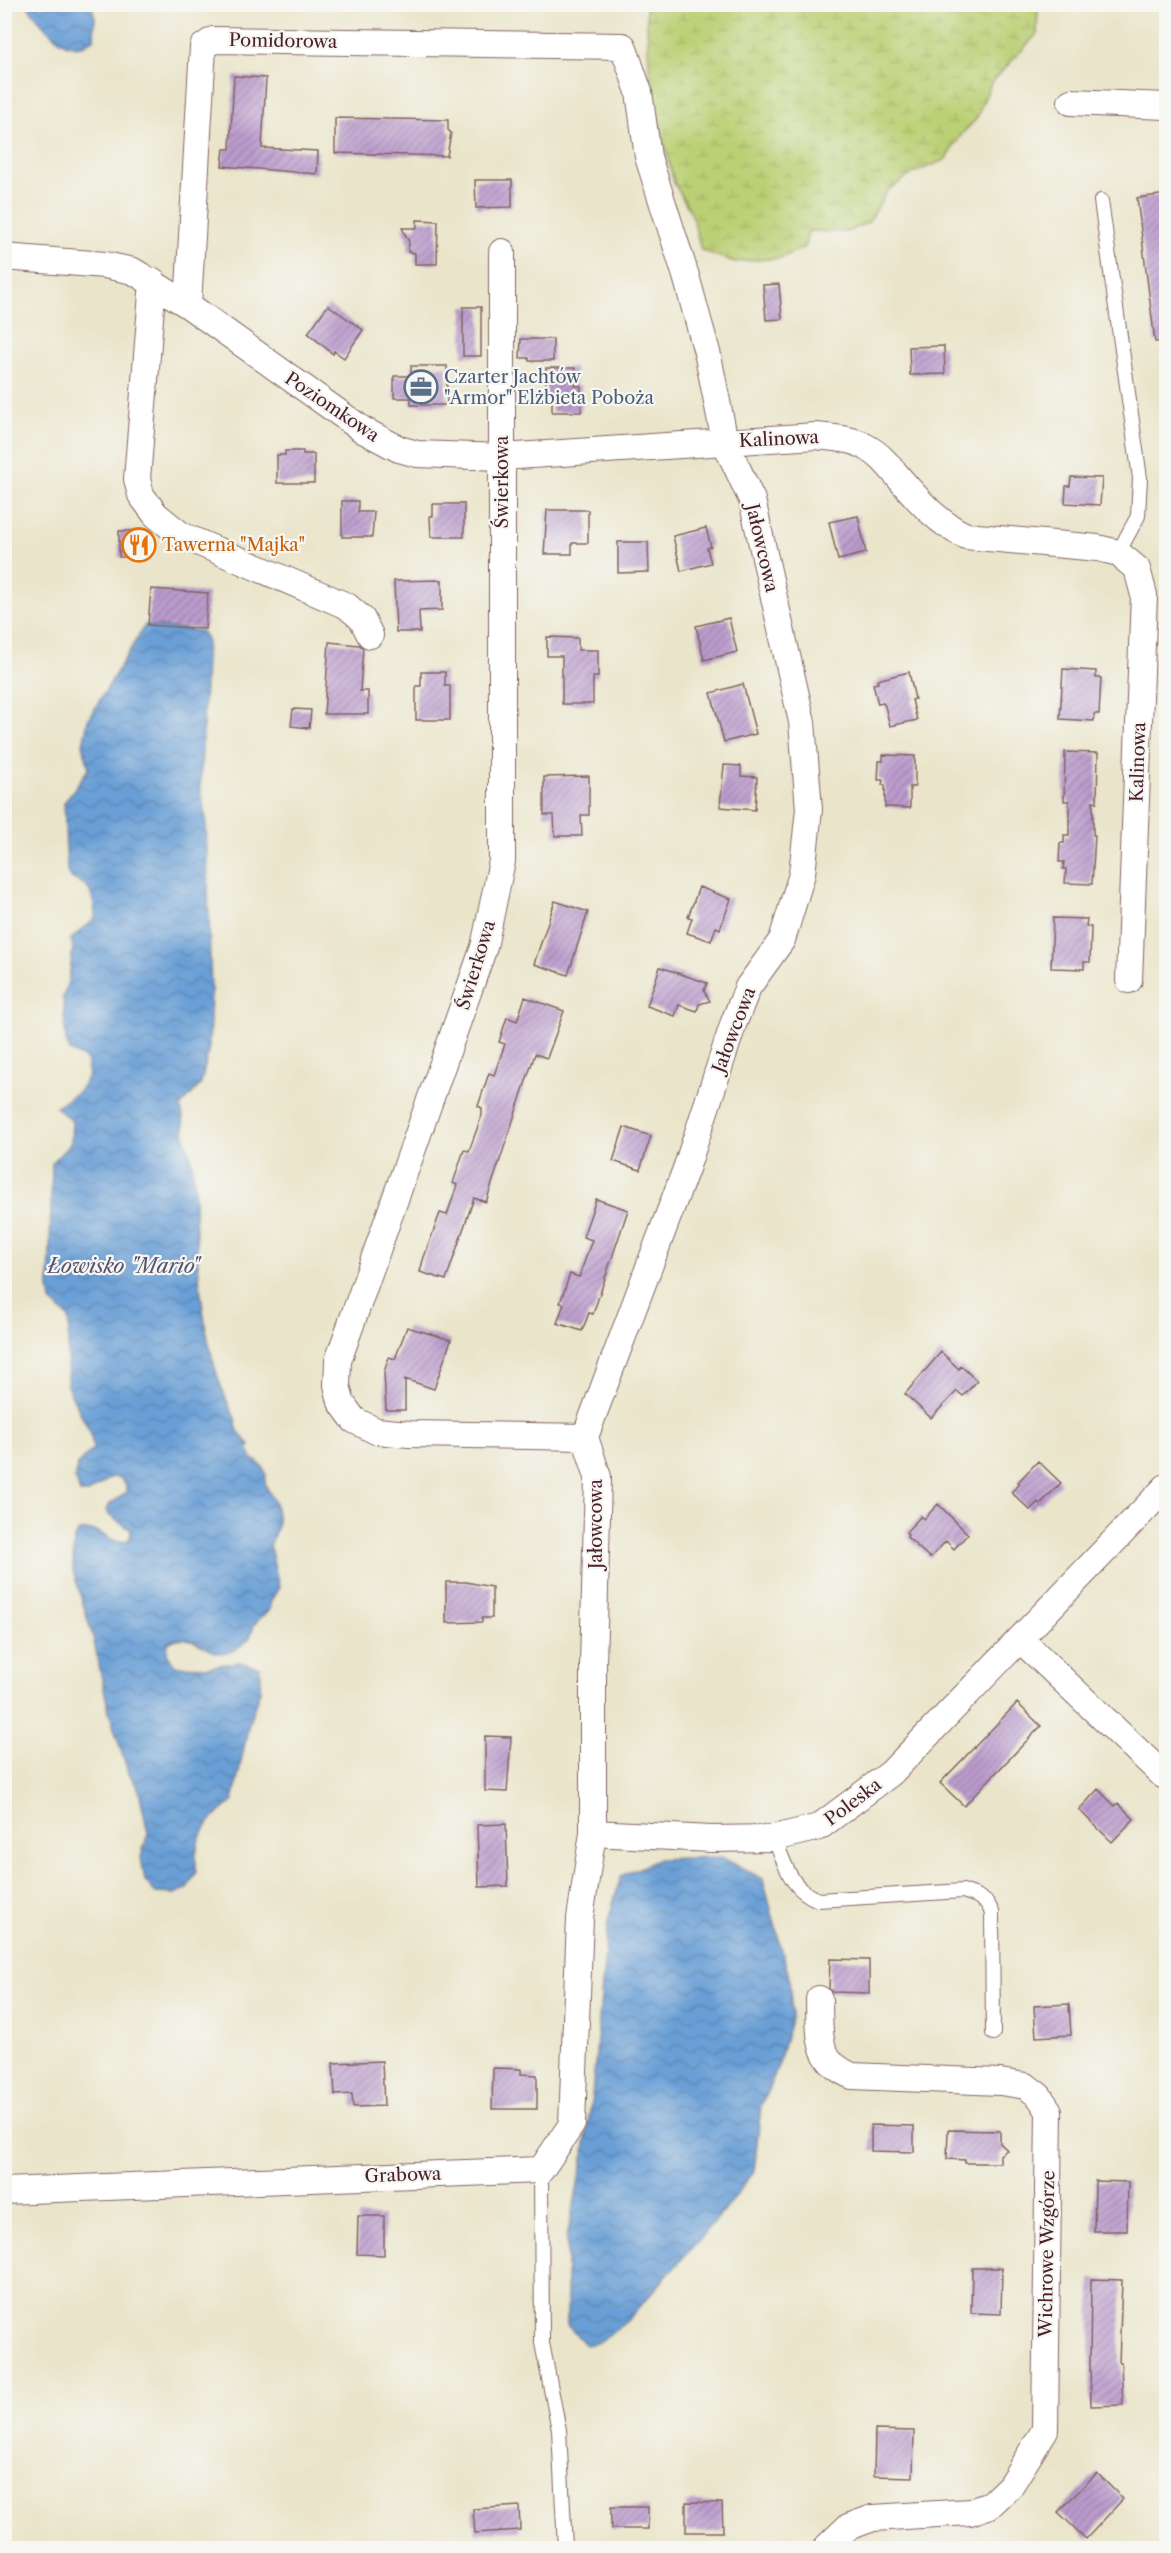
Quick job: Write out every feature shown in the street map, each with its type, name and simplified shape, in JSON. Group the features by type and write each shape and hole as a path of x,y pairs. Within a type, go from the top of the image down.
{"street":[{"name":"Pomidorowa","path":"188,305 203,47 213,40 623,46"},
{"name":"Jałowcowa","path":"541,2170 572,2124 580,1918 593,1833 593,1665 598,1478 585,1437 687,1166 734,1022 748,987 782,940 802,874 809,809 802,722 752,500 725,442 708,356 686,276 648,157 639,92 623,46"},
{"path":"1071,102 1167,106"},
{"name":"Świerkowa","path":"502,252 502,861 484,947 338,1361 337,1385 341,1402 354,1420 376,1431 409,1434 585,1437"},
{"name":"Poziomkowa","path":"4,257 105,265 134,271 188,305 363,430 399,449 417,454 502,457 725,442"},
{"path":"153,282 137,479 141,495 156,515 181,535 347,606 362,619 370,635"},
{"name":"Kalinowa","path":"725,442 816,436 842,438 866,446 882,458 930,512 947,527 966,536 1098,548 1118,553 1137,569 1144,595 1129,980"},
{"name":"Poleska","path":"593,1833 711,1839 774,1838 819,1827 891,1773 1167,1487"},
{"path":"1020,1639 1163,1775"},
{"name":"Wichrowe Wzgórze","path":"819,1999 820,2043 828,2060 837,2070 852,2076 1000,2082 1026,2086 1039,2096 1049,2111 1045,2430 1010,2486 990,2505 970,2512 873,2518 848,2527 826,2548"},
{"name":"Grabowa","path":"4,2191 541,2170"}],"lane":[{"path":"1101,201 1140,478 1138,516 1118,553"},
{"path":"774,1838 795,1884 804,1894 818,1900 963,1891 987,1903 992,1912 994,1935 993,2033"},
{"path":"541,2170 542,2343 559,2430 566,2548"}],"green space":[{"path":"646,5 1038,5 1037,34 991,83 976,119 961,135 945,160 915,172 887,191 869,222 847,232 808,231 805,247 780,258 734,262 701,250 692,214 674,183 650,85"}],"water":[{"path":"27,5 91,5 95,17 94,38 85,45 66,44 48,31"},
{"name":"Łowisko \"Mario\"","path":"145,625 202,631 207,639 200,790 206,819 211,992 209,1047 201,1084 180,1107 193,1175 199,1279 211,1351 217,1375 238,1431 250,1445 248,1449 251,1457 263,1467 266,1475 265,1484 275,1503 278,1522 270,1547 279,1587 270,1602 271,1608 254,1625 248,1640 234,1650 223,1653 189,1639 179,1639 168,1643 167,1654 175,1666 209,1667 238,1662 259,1667 261,1675 260,1690 249,1723 233,1801 211,1820 199,1838 196,1873 187,1889 174,1894 156,1893 145,1881 141,1857 148,1833 139,1790 128,1772 109,1712 93,1637 73,1570 74,1538 79,1531 94,1531 120,1542 130,1539 131,1530 110,1516 106,1510 110,1504 126,1493 126,1484 121,1478 112,1477 88,1493 80,1493 75,1478 78,1464 93,1449 91,1434 67,1386 69,1318 51,1301 49,1288 52,1163 71,1143 72,1121 56,1107 79,1091 89,1075 86,1059 70,1051 66,1041 63,997 69,979 73,948 71,939 95,919 90,891 84,884 68,874 64,803 89,768 83,745 88,720"},
{"path":"721,1857 763,1879 789,1977 792,2016 776,2072 761,2105 754,2172 718,2218 628,2320 600,2342 586,2345 567,2325 567,2237 582,2166 592,2096 608,1921 621,1876 659,1859"}],"building":[{"path":"234,76 266,78 262,148 318,151 317,174 222,166 224,149 230,149"},
{"path":"335,118 448,120 448,130 451,133 447,156 335,153"},
{"path":"475,180 512,180 512,207 476,208"},
{"path":"1167,194 1167,341 1155,342 1137,198"},
{"path":"417,220 438,221 437,264 415,264 415,253 408,252 409,242 402,228 417,228"},
{"path":"779,284 782,319 766,320 763,285"},
{"path":"328,305 363,330 344,358 334,351 333,354 308,333"},
{"path":"463,307 481,307 481,356 463,356"},
{"path":"521,339 553,339 553,361 529,361 529,358 520,358"},
{"path":"944,346 945,374 910,375 909,347"},
{"name":"Czarter Jachtów \"Armor\" Elżbieta Poboża","path":"411,366 447,366 447,405 411,405 411,398 394,398 394,376 411,376"},
{"path":"546,368 575,368 575,386 581,386 581,412 552,412 552,400 546,400"},
{"path":"285,451 303,451 303,454 314,454 314,483 277,483 277,455 285,455"},
{"path":"1071,477 1102,478 1100,505 1065,503 1066,486 1070,486"},
{"path":"342,501 358,501 358,512 374,512 372,537 342,537"},
{"path":"433,504 464,504 464,537 431,537 430,516 433,516"},
{"path":"547,510 588,510 588,543 572,543 572,554 544,554"},
{"path":"858,516 866,553 838,560 829,522"},
{"path":"706,528 711,547 707,548 711,563 681,571 673,536"},
{"path":"119,531 150,531 150,557 119,557"},
{"path":"618,542 648,542 649,572 618,573"},
{"path":"442,580 442,610 419,611 420,632 396,632 394,581"},
{"path":"151,589 208,593 205,629 148,625"},
{"path":"729,618 737,652 704,660 696,626"},
{"path":"547,637 578,638 578,650 598,650 598,677 593,677 593,704 562,704 562,656 547,656"},
{"path":"329,642 359,645 363,648 360,691 368,691 368,714 324,714"},
{"path":"1063,669 1096,671 1096,678 1101,678 1099,714 1094,714 1094,721 1060,719"},
{"path":"421,672 445,672 445,686 450,686 450,720 416,720 416,686 421,686"},
{"path":"909,672 917,720 890,726 885,706 883,703 878,704 873,684 878,683 877,680"},
{"path":"743,684 756,734 724,742 711,693"},
{"path":"293,709 311,710 309,728 291,726"},
{"path":"1065,752 1098,753 1097,802 1093,801 1093,835 1095,835 1092,884 1065,883 1064,862 1059,862 1060,843 1064,843 1064,835 1069,835 1069,801 1064,801"},
{"path":"883,755 915,756 915,787 910,787 910,808 885,807 885,785 882,785 883,780 878,780 879,761 883,761"},
{"path":"724,765 741,766 741,776 757,777 755,810 720,807"},
{"path":"589,776 589,815 581,815 582,836 555,836 554,815 544,815 544,777"},
{"path":"699,887 731,899 720,929 716,927 711,941 687,933 692,918 688,917"},
{"path":"555,901 588,912 568,975 534,964"},
{"path":"1053,918 1087,919 1086,926 1091,927 1090,962 1084,962 1084,969 1051,968"},
{"path":"660,967 707,983 704,991 710,1001 699,1004 697,1011 679,1005 675,1016 647,1006"},
{"path":"525,997 564,1011 547,1058 535,1054 486,1202 474,1198 446,1280 420,1272 440,1213 447,1215 457,1185 453,1183 464,1150 469,1151 482,1115 482,1108 478,1106 489,1073 494,1075 505,1044 499,1042 507,1017 517,1021"},
{"path":"624,1127 651,1136 640,1170 613,1161"},
{"path":"596,1199 628,1210 593,1314 589,1313 582,1331 557,1323 564,1304 560,1303 570,1274 579,1277 592,1240 583,1237"},
{"path":"407,1327 451,1340 434,1389 405,1379 405,1410 386,1410 384,1372 389,1357 395,1359"},
{"path":"941,1352 959,1369 961,1366 977,1381 963,1396 957,1391 931,1418 905,1394"},
{"path":"1038,1461 1061,1483 1040,1504 1038,1502 1030,1510 1011,1492"},
{"path":"938,1504 968,1534 954,1549 946,1541 930,1558 907,1537 906,1532 921,1516 924,1519"},
{"path":"446,1582 466,1582 492,1587 492,1618 482,1618 482,1622 446,1623"},
{"path":"1017,1703 1041,1726 964,1806 940,1783"},
{"path":"485,1736 511,1737 507,1792 485,1791"},
{"path":"1098,1789 1115,1806 1118,1803 1134,1819 1112,1842 1079,1810"},
{"path":"506,1824 508,1886 479,1887 477,1825"},
{"path":"830,1959 869,1960 869,1993 832,1992 829,1989"},
{"path":"1069,2004 1071,2035 1036,2037 1034,2006"},
{"path":"382,2061 384,2106 353,2107 352,2094 335,2095 333,2063"},
{"path":"493,2068 521,2069 521,2074 537,2075 537,2109 492,2109"},
{"path":"871,2125 914,2126 914,2152 871,2151"},
{"path":"948,2130 1000,2131 1000,2143 1007,2150 1000,2155 1000,2163 965,2163 965,2160 947,2159"},
{"path":"1095,2181 1128,2182 1127,2231 1094,2231"},
{"path":"358,2216 384,2216 384,2255 357,2254"},
{"path":"972,2268 1002,2268 1001,2314 971,2313"},
{"path":"1091,2279 1122,2280 1119,2363 1121,2363 1123,2405 1091,2406"},
{"path":"875,2430 914,2431 913,2477 874,2476"},
{"path":"1097,2473 1123,2499 1086,2539 1058,2512"},
{"path":"686,2502 722,2503 723,2532 686,2532"},
{"path":"519,2506 520,2530 475,2533 473,2509"},
{"path":"611,2507 648,2507 648,2529 611,2529"}],"place":[{"name":"Czarter Jachtów \"Armor\" Elżbieta Poboża","path":"421,387"},
{"name":"Tawerna \"Majka\"","path":"139,545"}]}
